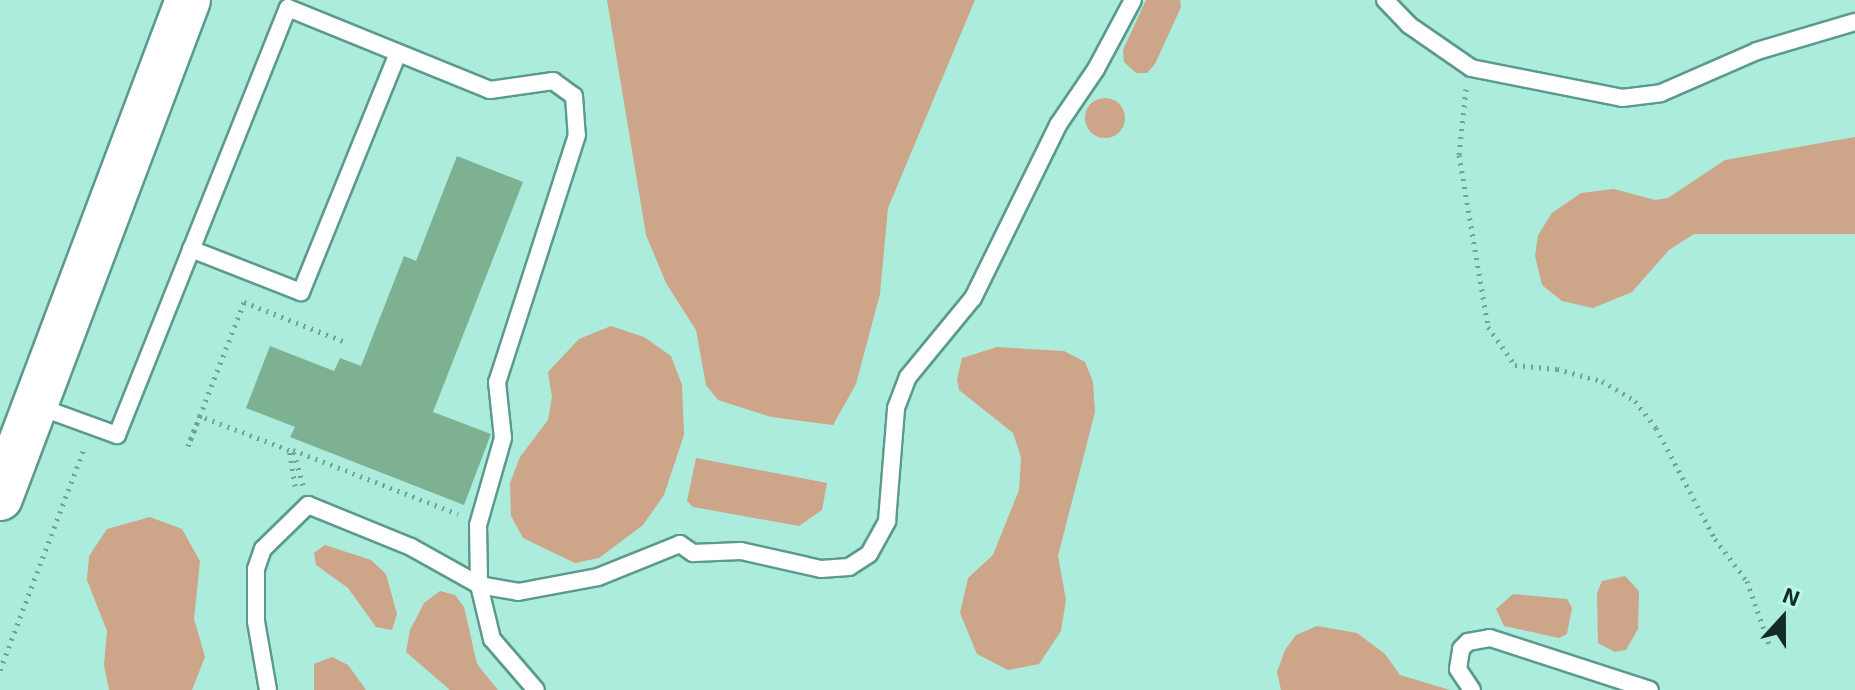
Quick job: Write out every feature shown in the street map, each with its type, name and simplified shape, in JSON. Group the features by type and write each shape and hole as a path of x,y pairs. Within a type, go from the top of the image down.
{"main road":[{"path":"0,498 188,0"}],"lane":[{"path":"268,690 256,621 256,569 263,549 308,505 411,547 479,585 518,592 551,590 680,544 693,553 741,551 821,569 849,567 869,554 887,521 896,408 908,377 973,298 1058,125 1096,69 1133,0"},
{"path":"1385,0 1409,25 1471,68 1602,96 1636,98 1661,93 1757,51 1855,22"},
{"path":"35,405 117,435 288,8 304,7 398,53 490,90 553,81 574,96 577,135 566,177 497,382 503,438 478,525 479,585 492,639 536,690"},
{"path":"191,249 301,292 398,53"},
{"path":"1472,690 1458,669 1461,649 1468,642 1490,638 1650,690"}],"path":[{"path":"1471,68 1461,105 1459,155 1488,327 1515,365 1557,369 1602,381 1635,401 1656,428 1715,539 1747,581 1769,644"},
{"path":"297,498 289,450 200,416 188,446 244,302 343,341"},
{"path":"0,670 88,437"},
{"path":"305,493 293,450 459,514"}],"shaded area":[{"path":"607,0 975,0 888,208 880,294 856,384 833,425 771,417 718,400 706,385 696,330 666,283 646,235"},
{"path":"1146,0 1180,0 1181,7 1155,64 1147,73 1136,73 1124,62 1123,50"},
{"path":"1105,98 1119,104 1125,118 1119,132 1105,138 1091,132 1085,118 1091,104"},
{"path":"1855,137 1855,234 1694,234 1669,250 1632,292 1593,308 1562,301 1542,285 1535,256 1538,235 1552,213 1581,193 1614,189 1655,200 1668,198 1725,160"},
{"path":"611,326 644,337 671,356 682,385 684,435 664,495 643,525 599,558 575,563 523,538 511,516 510,483 520,457 548,420 552,397 548,372 579,339"},
{"path":"997,347 1064,351 1085,362 1093,382 1095,412 1058,556 1066,600 1061,631 1039,664 1008,670 977,654 960,613 968,578 993,555 1019,490 1021,457 1013,433 959,390 957,379 962,358"},
{"path":"696,458 827,483 822,510 799,526 693,507 687,501"},
{"path":"150,517 182,529 200,561 194,619 205,657 192,690 109,690 104,665 107,631 87,580 89,556 107,529"},
{"path":"325,545 371,560 386,574 397,614 392,630 376,627 348,588 316,565 314,553"},
{"path":"1625,576 1639,591 1638,629 1626,650 1615,652 1598,643 1597,593 1602,581"},
{"path":"440,591 455,595 464,607 477,664 498,690 450,690 406,652 410,630 424,603"},
{"path":"1513,594 1567,599 1572,608 1567,634 1559,638 1504,626 1496,609"},
{"path":"1317,626 1357,633 1385,654 1400,675 1450,690 1281,690 1277,672 1285,650 1296,635"},
{"path":"332,657 348,665 366,690 314,690 314,664"}],"building":[{"path":"457,156 523,182 433,412 491,434 464,505 290,437 295,427 246,408 270,346 334,371 340,358 361,366 404,256 416,261"}]}
